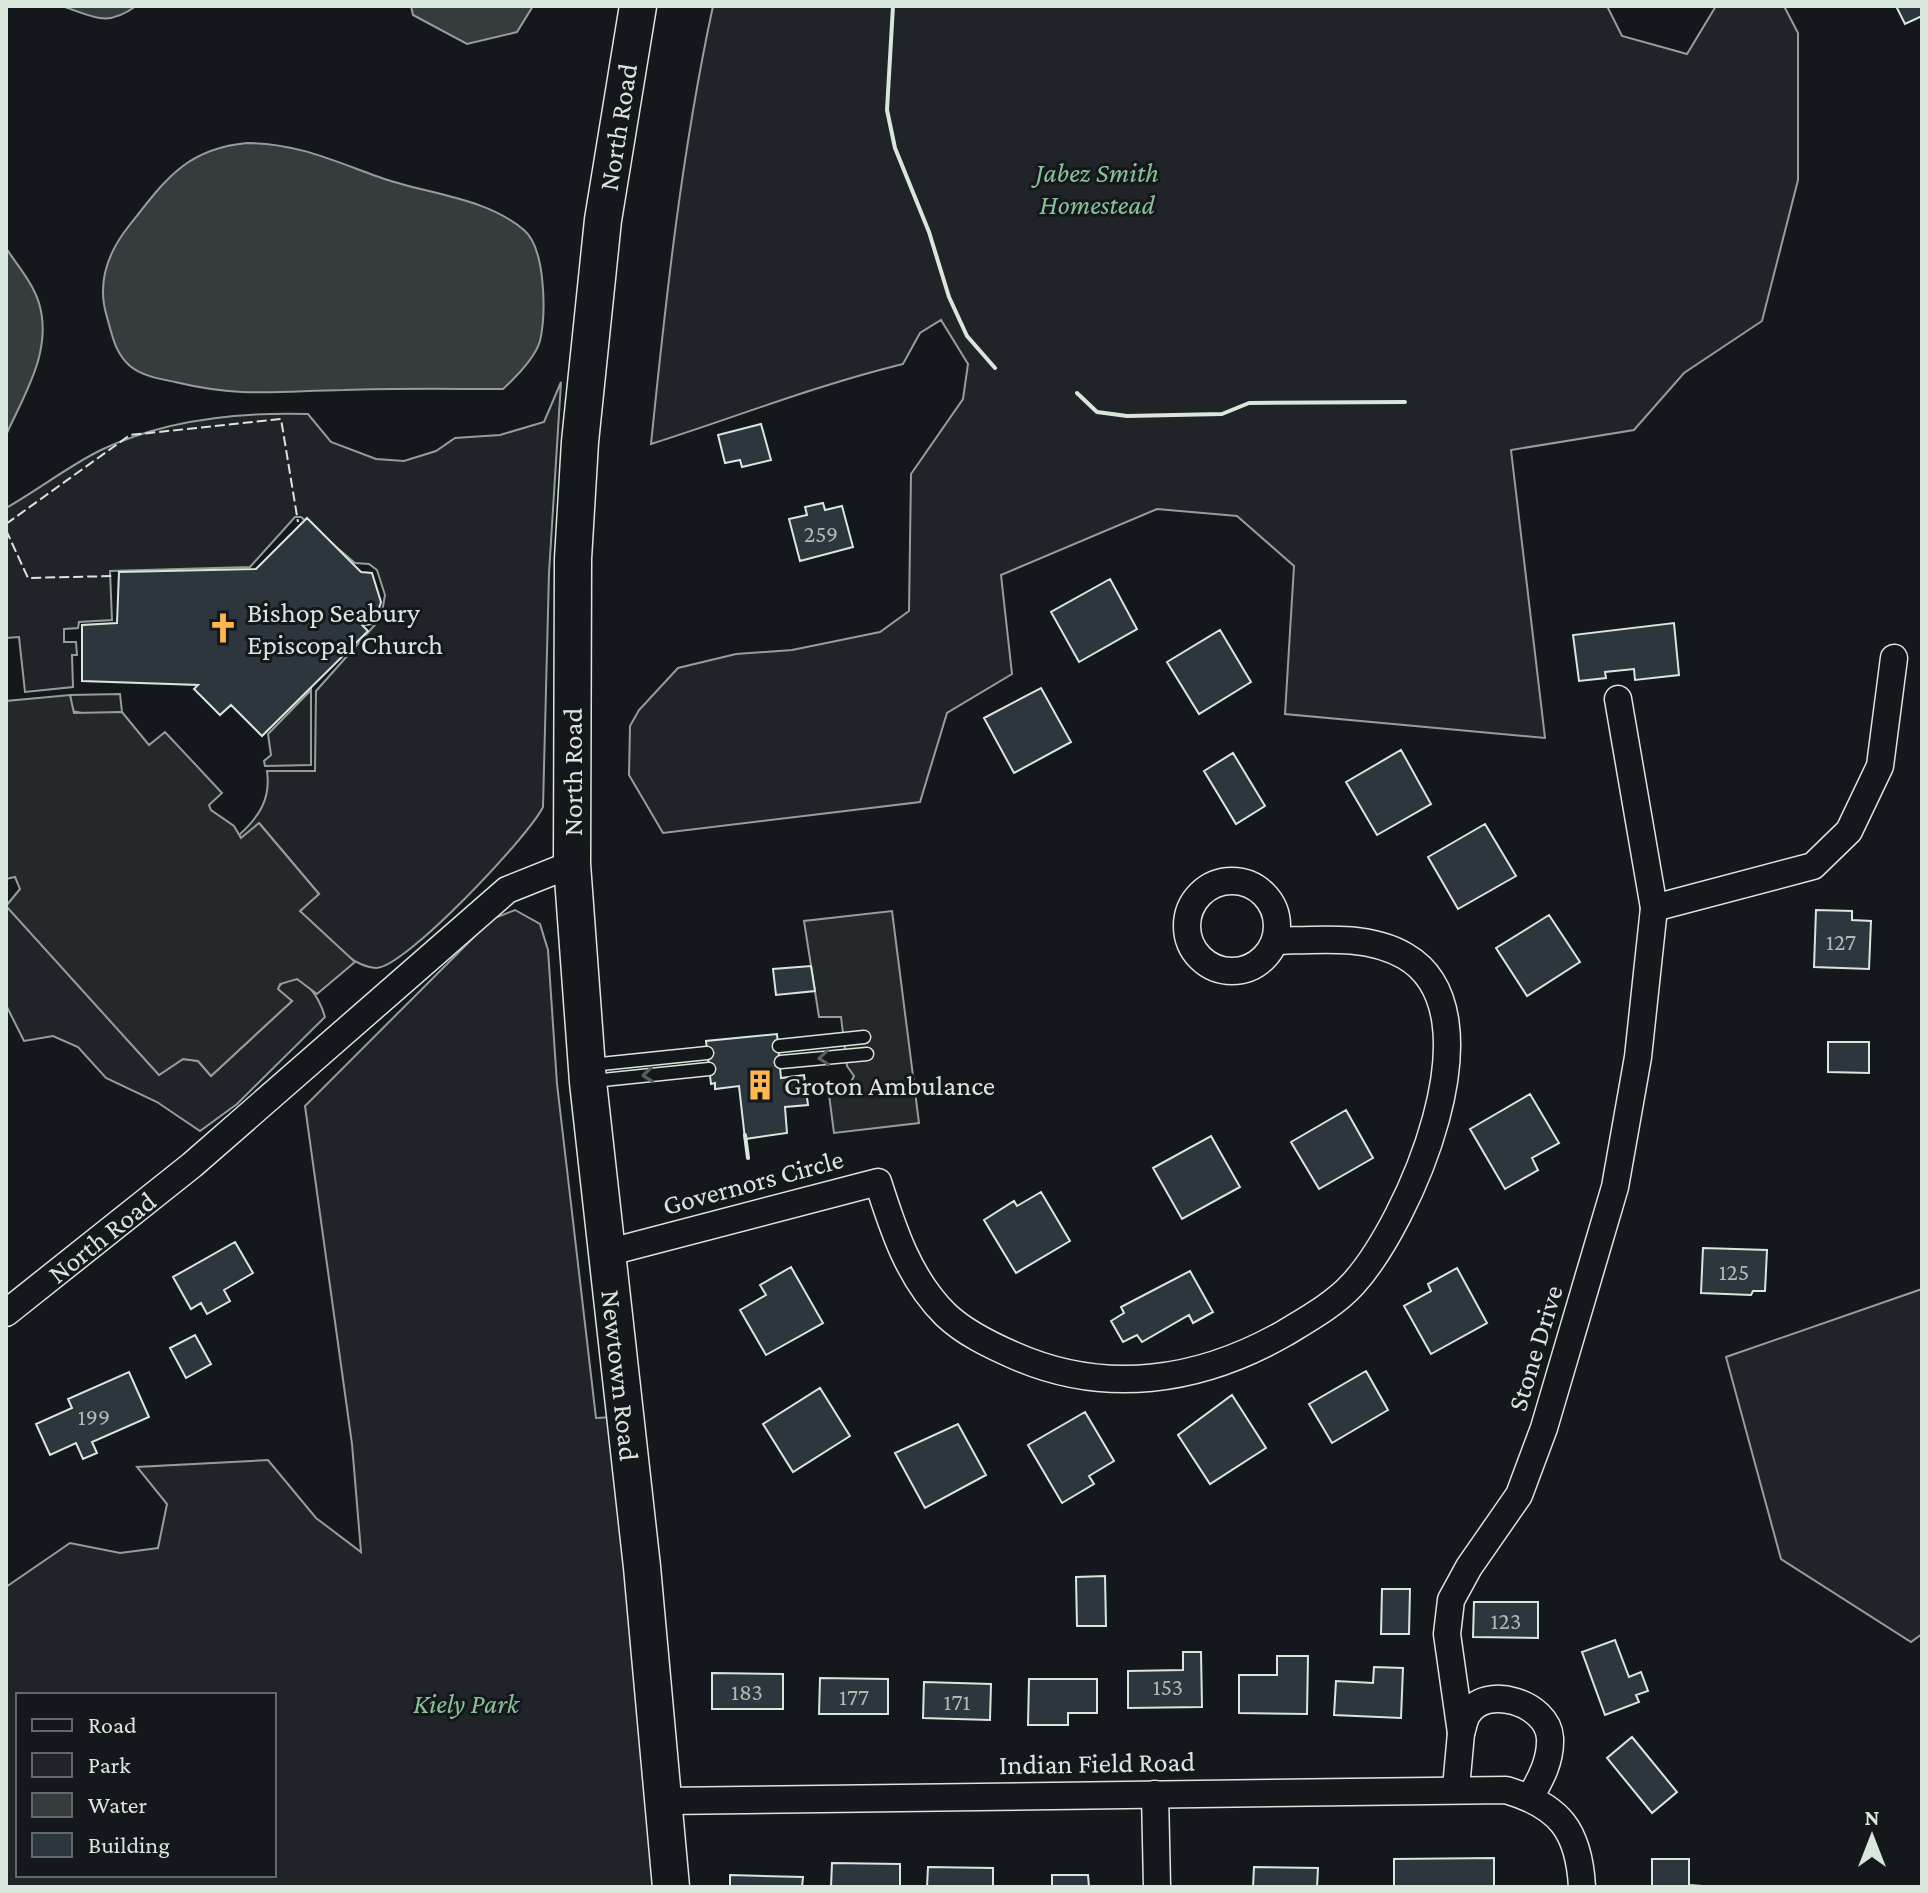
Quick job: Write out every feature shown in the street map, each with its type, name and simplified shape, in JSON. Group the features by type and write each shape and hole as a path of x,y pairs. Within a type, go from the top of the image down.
{"main road":[{"name":"North Road","path":"572,864 573,559 580,442 603,220 638,6"},
{"name":"Newtown Road","path":"572,864 587,1073 665,1801 671,1887"}],"street":[{"path":"1654,908 1813,866 1849,831 1880,766 1894,658"},
{"name":"Stone Drive","path":"1456,1788 1461,1733 1447,1634 1451,1600 1525,1481 1576,1324 1615,1187 1638,1057 1654,908 1618,699"},
{"name":"North Road","path":"6,1313 192,1165 507,890 572,864"},
{"name":"Governors Circle","path":"606,1253 878,1182 893,1228 918,1281 946,1315 972,1335 1038,1367 1105,1381 1148,1379 1184,1374 1224,1362 1266,1344 1313,1317 1353,1284 1393,1226 1424,1162 1441,1097 1447,1040 1438,997 1426,974 1406,956 1357,942 1275,941"},
{"path":"1461,1733 1467,1713 1483,1702 1505,1699 1522,1702 1538,1715 1550,1734 1548,1757 1530,1797"},
{"name":"Indian Field Road","path":"665,1801 1456,1788 1506,1790 1530,1797 1566,1824 1580,1863 1582,1887"},
{"path":"1155,1794 1157,1887"}],"lane":[{"path":"779,1046 864,1037"},
{"path":"587,1073 707,1053"},
{"path":"781,1062 867,1054"},
{"path":"587,1073 709,1069"}],"green space":[{"name":"Jabez Smith Homestead","path":"713,6 1607,6 1622,36 1687,54 1716,6 1784,6 1798,33 1798,180 1762,321 1684,373 1634,430 1511,450 1545,738 1285,714 1294,566 1237,516 1157,509 1001,575 1012,674 947,713 920,802 663,833 629,775 630,726 639,710 678,668 736,654 792,650 880,632 909,611 911,474 963,399 968,364 941,320 920,333 903,364 808,391 651,444 684,169"},
{"path":"561,382 549,573 543,807 515,845 465,899 391,963 376,968 366,966 336,948 300,911 319,894 260,824 241,838 239,835 262,807 267,790 267,771 315,771 316,691 381,618 385,595 377,570 369,564 355,563 301,517 295,517 250,567 110,571 112,620 79,622 78,628 64,629 64,642 76,642 77,655 72,655 73,687 25,692 19,637 6,638 6,508 89,456 150,431 202,420 308,414 331,442 376,459 404,461 436,451 455,438 500,435 544,422"},
{"path":"311,690 311,765 265,766 264,761 271,755 268,734"},
{"path":"120,694 122,712 92,715 72,711 70,695"},
{"path":"6,905 159,1075 183,1059 198,1061 211,1076 292,1001 277,989 293,978 313,992 325,1017 237,1104 200,1131 157,1102 106,1078 78,1047 53,1036 24,1041 6,1005"},
{"name":"Kiely Park","path":"515,910 540,924 548,950 557,1084 596,1418 614,1417 674,1887 6,1887 6,1587 70,1543 120,1553 158,1548 167,1504 137,1467 268,1460 316,1518 361,1552 352,1444 305,1106 492,919"},
{"path":"1922,1289 1922,1634 1911,1642 1781,1559 1726,1357"}],"shaded area":[{"path":"70,695 74,713 122,712 149,745 165,732 222,793 209,805 211,810 234,826 241,838 259,823 319,894 300,911 355,962 317,994 297,979 280,984 278,989 292,1001 211,1076 198,1061 183,1059 159,1075 6,906 20,889 15,877 6,879 6,701"},
{"path":"892,911 919,1123 834,1133 828,1087 850,1084 854,1076 847,1066 841,1017 819,1017 804,921"}],"water":[{"path":"62,6 136,6 116,17 99,18"},
{"path":"411,6 533,6 517,32 467,44 413,15"},
{"path":"247,143 297,149 394,182 472,203 491,210 524,230 537,252 543,315 540,341 524,367 503,389 260,392 199,387 151,377 130,366 115,343 104,305 106,270 114,248 177,170 207,152"},
{"path":"6,248 29,281 39,303 42,338 35,371 6,435"}],"building":[{"path":"1896,6 1922,6 1922,16 1905,24"},
{"path":"761,424 771,460 742,467 740,460 725,463 718,435"},
{"path":"823,503 825,510 842,506 853,547 800,561 789,519 807,515 805,507"},
{"name":"Bishop Seabury Episcopal Church","path":"307,518 361,572 372,573 381,602 374,624 362,625 368,631 262,736 231,705 220,715 194,689 198,685 82,681 82,625 117,623 119,572 256,569"},
{"path":"1110,579 1137,629 1079,662 1051,612"},
{"path":"1674,623 1679,675 1635,680 1634,669 1605,672 1606,678 1579,681 1573,635"},
{"path":"1220,630 1251,682 1199,714 1167,662"},
{"path":"1041,688 1071,742 1014,773 984,718"},
{"path":"1401,750 1431,804 1377,835 1346,782"},
{"path":"1233,753 1265,806 1236,824 1204,771"},
{"path":"1485,824 1516,876 1458,909 1428,857"},
{"path":"1816,910 1852,911 1852,920 1871,921 1869,969 1814,967"},
{"path":"1549,915 1580,962 1527,996 1496,948"},
{"name":"Groton Ambulance","path":"811,966 815,991 776,995 773,969"},
{"name":"Groton Ambulance","path":"811,966 815,991 776,995 773,969"},
{"name":"Groton Ambulance","path":"777,1034 781,1078 804,1075 808,1105 785,1107 787,1133 745,1139 739,1086 715,1089 715,1083 711,1084 706,1041"},
{"path":"1828,1042 1869,1042 1869,1073 1828,1072"},
{"path":"1530,1094 1559,1143 1532,1158 1538,1170 1505,1189 1470,1129"},
{"path":"1346,1110 1373,1158 1319,1189 1291,1142"},
{"path":"1211,1136 1240,1187 1182,1219 1153,1168"},
{"path":"1041,1192 1070,1241 1016,1273 984,1220 1014,1201 1017,1206"},
{"path":"235,1242 253,1273 224,1290 230,1301 207,1314 201,1303 191,1309 173,1277"},
{"path":"1703,1248 1767,1250 1765,1291 1753,1291 1751,1295 1701,1293"},
{"path":"791,1267 823,1323 766,1355 740,1310 766,1295 760,1285"},
{"path":"1457,1268 1487,1323 1431,1354 1404,1306 1431,1291 1428,1284"},
{"path":"1190,1271 1213,1312 1193,1323 1189,1315 1142,1342 1137,1335 1123,1342 1111,1321 1124,1313 1121,1307"},
{"path":"195,1335 211,1364 186,1378 170,1348"},
{"path":"1366,1371 1388,1410 1332,1443 1309,1404"},
{"path":"129,1372 149,1417 92,1442 97,1453 83,1459 76,1443 50,1455 36,1424 72,1408 68,1399"},
{"path":"820,1388 850,1436 793,1472 763,1424"},
{"path":"1232,1395 1266,1448 1210,1484 1178,1435"},
{"path":"1085,1412 1114,1461 1089,1476 1094,1484 1062,1503 1028,1445"},
{"path":"958,1424 986,1475 925,1508 895,1453"},
{"path":"1105,1576 1106,1626 1077,1626 1076,1577"},
{"path":"1382,1589 1410,1589 1409,1634 1381,1634"},
{"path":"1474,1602 1538,1602 1538,1638 1473,1637"},
{"path":"1615,1640 1629,1677 1641,1672 1648,1691 1636,1695 1639,1702 1605,1715 1582,1652"},
{"path":"1183,1652 1201,1652 1202,1707 1128,1708 1128,1671 1183,1670"},
{"path":"1277,1656 1308,1656 1307,1714 1239,1713 1239,1675 1277,1675"},
{"path":"1374,1667 1403,1668 1401,1718 1334,1715 1336,1681 1373,1683"},
{"path":"712,1673 783,1674 783,1709 712,1709"},
{"path":"820,1678 888,1679 888,1714 819,1714"},
{"path":"1029,1679 1097,1679 1097,1713 1068,1713 1068,1725 1028,1725"},
{"path":"924,1682 991,1684 990,1720 923,1718"},
{"path":"1632,1737 1677,1792 1652,1813 1607,1758"},
{"path":"1494,1858 1494,1887 1394,1887 1394,1859"},
{"path":"1652,1859 1689,1859 1689,1885 1715,1887 1652,1887"},
{"path":"832,1863 900,1864 900,1887 831,1887"},
{"path":"928,1867 993,1868 993,1887 927,1887"},
{"path":"1254,1867 1318,1868 1317,1887 1253,1887"},
{"path":"730,1875 803,1877 802,1887 730,1887"},
{"path":"1052,1875 1088,1875 1089,1887 1052,1887"}],"fence":[{"path":"6,524 130,435 281,419 298,522"},
{"path":"6,530 28,578 114,576"}],"wall":[{"path":"893,6 887,110 895,148 929,232 949,297 967,336 995,368"},
{"path":"1077,393 1097,412 1127,416 1222,414 1249,403 1405,402"},
{"path":"745,1135 748,1158"}],"place":[{"name":"Bishop Seabury Episcopal Church","path":"223,628"},
{"name":"Groton Ambulance","path":"760,1085"}]}
